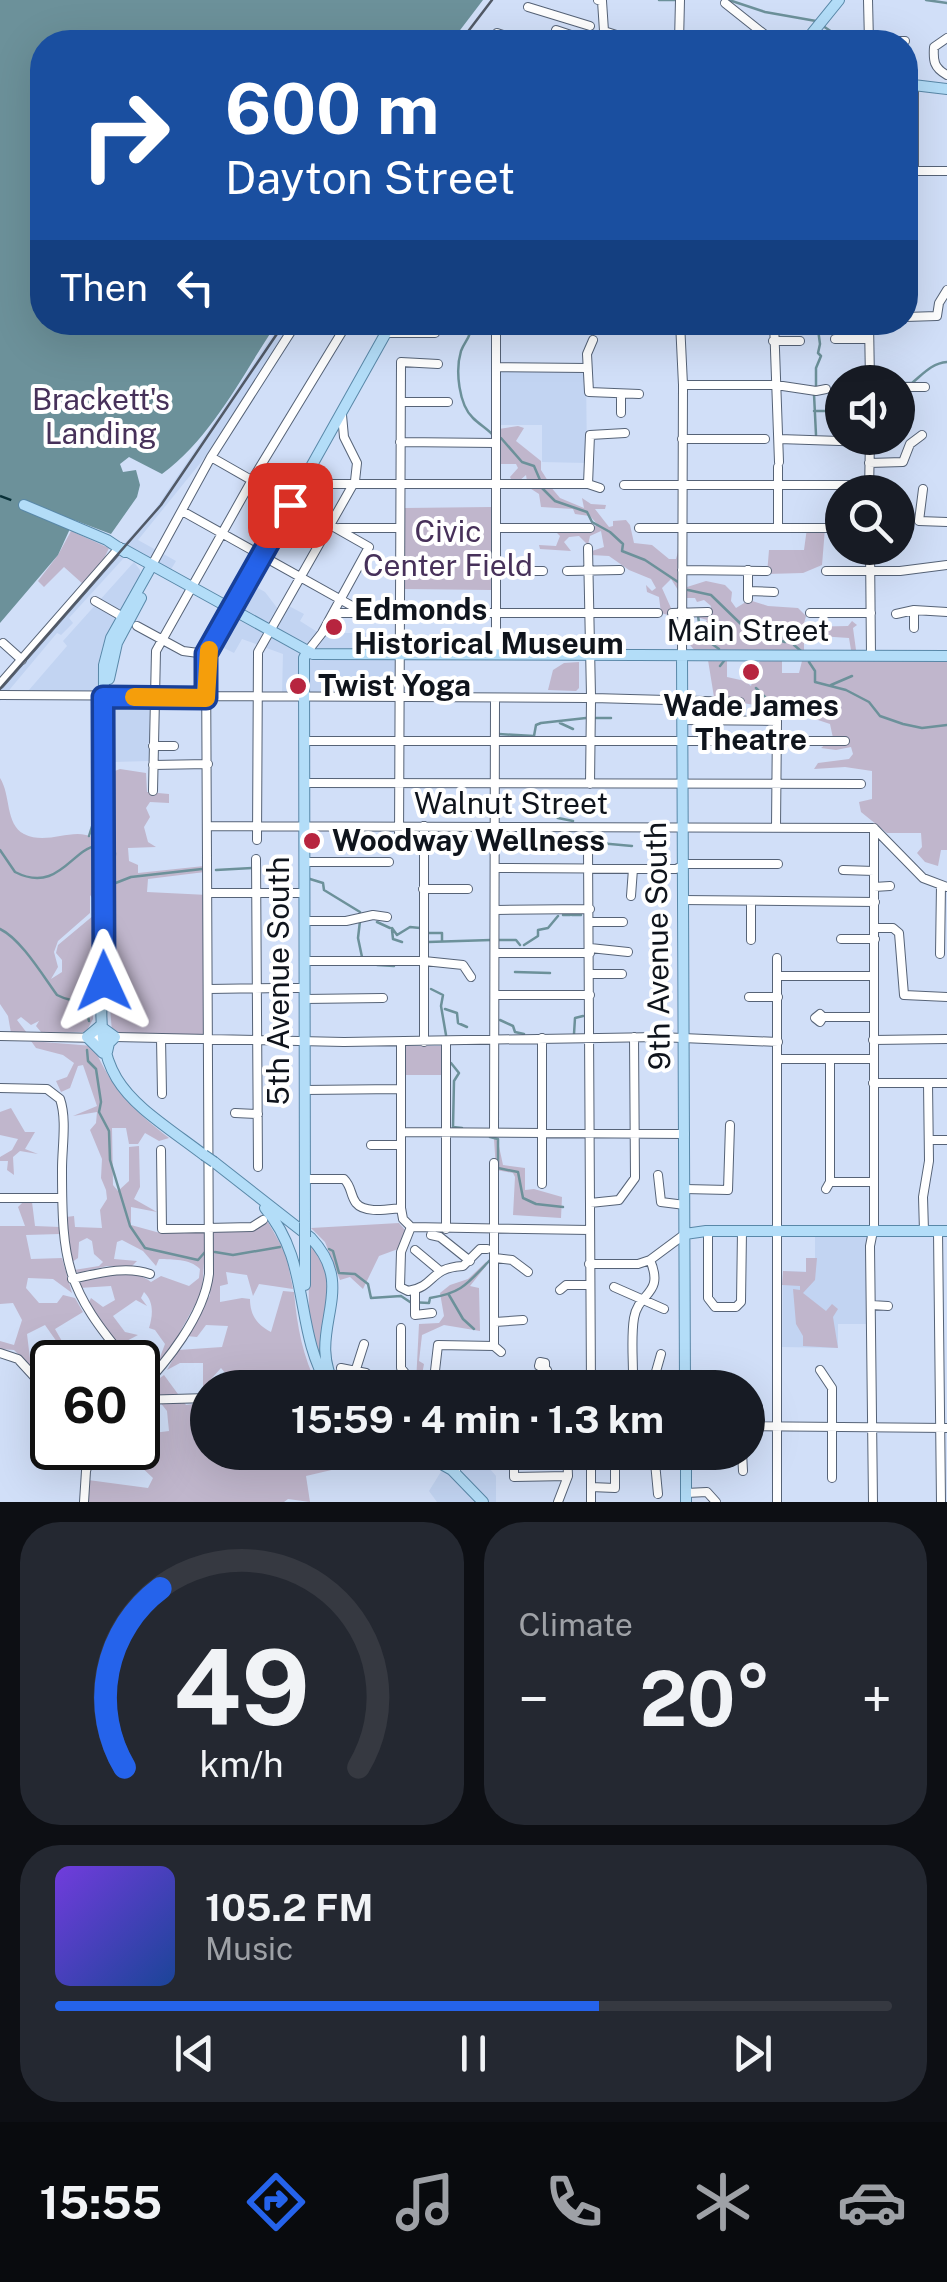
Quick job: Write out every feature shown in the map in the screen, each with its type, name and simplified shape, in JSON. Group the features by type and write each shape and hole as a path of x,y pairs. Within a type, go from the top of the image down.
{"main road":[{"path":"814,30 835,1"},
{"path":"918,86 947,88"},
{"path":"232,608 385,335"},
{"name":"Main Street","path":"24,505 126,551 307,652 321,656 947,656"},
{"path":"128,536 126,551 145,578"},
{"path":"152,565 111,638 104,665 105,998 100,1027 87,1038 97,1044 131,1097 311,1238 326,1258 334,1294 324,1352 328,1370"},
{"path":"106,1058 100,1027 107,700 114,652 152,578 152,565"},
{"path":"111,638 114,652"},
{"name":"5th Avenue South","path":"305,1310 307,652"},
{"name":"9th Avenue South","path":"682,656 685,1370"},
{"path":"100,1027 116,1037 109,1043 106,1058"},
{"path":"238,1181 270,1213 288,1243 305,1310 308,1343 323,1370"},
{"path":"685,1234 942,1231"},
{"path":"453,1470 484,1502"},
{"path":"686,1470 686,1497"}],"street":[{"path":"598,0 602,1 604,30"},
{"path":"679,30 680,0"},
{"path":"868,0 869,30"},
{"path":"728,4 759,30"},
{"path":"528,7 601,30"},
{"path":"590,26 590,30"},
{"path":"947,38 934,47 933,59 947,75"},
{"path":"918,172 947,172"},
{"path":"918,316 936,316 947,290"},
{"path":"152,565 212,458 289,335"},
{"path":"153,791 153,660 252,480 340,335"},
{"path":"496,335 496,655"},
{"path":"681,335 682,570 676,613 682,656"},
{"path":"773,335 778,528"},
{"path":"869,335 870,365"},
{"path":"835,340 869,339"},
{"path":"593,340 587,354 591,393 639,394"},
{"path":"773,340 800,341"},
{"path":"400,842 401,362 438,364"},
{"path":"496,367 587,368"},
{"path":"683,385 825,389"},
{"path":"915,387 925,387"},
{"path":"621,394 621,414"},
{"path":"401,402 448,402"},
{"path":"257,840 258,652 334,526 353,485 357,463 345,441 342,412"},
{"path":"588,484 590,435 625,433"},
{"path":"869,463 902,462 910,444 922,434"},
{"path":"682,438 765,439"},
{"path":"778,439 825,440"},
{"path":"400,442 495,444"},
{"path":"869,455 869,475"},
{"path":"212,458 368,545 333,613 307,652"},
{"path":"302,484 588,484 600,488"},
{"path":"624,485 825,488"},
{"path":"923,489 919,521 947,522"},
{"path":"182,511 364,613"},
{"path":"334,526 400,528"},
{"path":"496,528 590,528"},
{"path":"639,528 825,528"},
{"path":"588,548 590,784"},
{"path":"0,684 126,551"},
{"path":"870,565 871,656"},
{"path":"826,570 870,572 947,565"},
{"path":"567,571 620,570"},
{"path":"682,570 766,571"},
{"path":"748,570 748,595 774,592"},
{"path":"496,571 544,571"},
{"path":"95,601 123,617"},
{"path":"160,1369 206,1290 210,1262 206,654 232,608"},
{"path":"914,610 914,628"},
{"path":"896,614 914,610 947,612"},
{"path":"676,613 708,612"},
{"path":"333,613 658,613"},
{"path":"810,613 871,614"},
{"path":"137,626 182,650 206,654"},
{"path":"3,644 22,660"},
{"path":"0,695 107,700 591,698 740,702"},
{"path":"494,1132 496,699"},
{"path":"682,720 777,721 776,826"},
{"path":"304,741 844,741"},
{"path":"153,746 174,746"},
{"path":"152,765 208,764"},
{"path":"304,783 861,784"},
{"name":"Walnut Street","path":"208,826 874,828"},
{"path":"424,826 424,1042"},
{"path":"589,826 591,1370"},
{"path":"873,1502 874,828"},
{"path":"874,828 911,868 944,886 940,954"},
{"path":"256,859 258,1167"},
{"path":"304,862 389,862"},
{"path":"496,868 778,864"},
{"path":"631,896 633,869"},
{"path":"843,870 874,871"},
{"path":"874,887 890,886"},
{"path":"423,889 468,890"},
{"path":"208,893 304,893"},
{"path":"682,900 874,902"},
{"path":"751,901 751,940"},
{"path":"496,910 590,909"},
{"path":"304,921 388,917"},
{"path":"590,922 623,922"},
{"path":"875,928 893,928 899,933 904,995 947,997"},
{"path":"841,938 875,939"},
{"path":"496,953 628,952"},
{"path":"777,958 778,1502"},
{"path":"304,962 424,961 463,965 471,977"},
{"path":"590,974 622,974"},
{"path":"778,976 874,976"},
{"path":"209,989 284,988 304,994 382,998"},
{"path":"496,995 590,995"},
{"path":"750,997 778,997"},
{"path":"824,1018 873,1017"},
{"path":"0,1036 87,1038"},
{"path":"116,1037 424,1042 634,1037 778,1042"},
{"path":"590,1203 618,1200 635,1178 634,1037"},
{"path":"161,1038 162,1094"},
{"path":"542,1038 542,1184"},
{"path":"873,1040 947,1039"},
{"path":"446,1041 446,1229"},
{"path":"401,1042 401,1208 403,1219 411,1227 590,1230"},
{"path":"778,1059 873,1059"},
{"path":"830,1059 828,1185 874,1182"},
{"path":"873,1083 947,1083"},
{"path":"924,1231 928,1083"},
{"path":"0,1088 46,1089 59,1096 63,1105 66,1252 82,1304 111,1340"},
{"path":"304,1090 400,1089"},
{"path":"235,1114 258,1114"},
{"path":"685,1189 728,1190 730,1125"},
{"path":"400,1132 685,1134"},
{"path":"929,1140 947,1140"},
{"path":"371,1145 400,1145"},
{"path":"162,1150 162,1229 252,1227 263,1220"},
{"path":"435,1370 438,1345 498,1349 494,1164"},
{"path":"658,1175 661,1202 685,1205"},
{"path":"305,1179 344,1180 362,1207 401,1208"},
{"path":"0,1198 62,1198"},
{"path":"411,1227 401,1252 400,1287 416,1298"},
{"path":"708,1231 710,1304 714,1307 740,1305 742,1231"},
{"path":"941,1502 942,1231"},
{"path":"590,1264 638,1264 650,1260 685,1234"},
{"path":"430,1235 440,1237 470,1260"},
{"path":"432,1313 415,1314 416,1298 439,1270 463,1266 480,1250 487,1249"},
{"path":"415,1250 439,1270"},
{"path":"495,1258 512,1260 528,1272"},
{"path":"633,1370 634,1316 654,1287 650,1260"},
{"path":"72,1279 116,1271 140,1270 150,1274"},
{"path":"560,1290 566,1285 590,1285"},
{"path":"614,1287 664,1308"},
{"path":"871,1305 888,1306"},
{"path":"495,1322 523,1320"},
{"path":"401,1328 402,1370"},
{"path":"341,1368 356,1369 364,1344"},
{"path":"658,1370 661,1354"},
{"path":"2,1356 18,1359 30,1372"},
{"path":"820,1370 832,1388 832,1478"},
{"path":"160,1399 190,1399"},
{"path":"765,1426 943,1428"},
{"path":"84,1502 88,1470"},
{"path":"514,1470 514,1477 568,1476"},
{"path":"558,1502 568,1470"},
{"path":"591,1470 591,1502"},
{"path":"591,1488 615,1488 615,1470"},
{"path":"655,1470 658,1494"},
{"path":"686,1497 708,1492 716,1502"}],"shaded area":[{"path":"0,0 483,0 460,30 30,30 30,335 269,335 197,441 162,474 129,457 120,464 123,472 136,470 140,485 137,497 111,534 74,520 58,555 0,623"},
{"path":"273,335 288,335 210,451 138,540 176,561 170,571 132,549 69,618 73,623 61,635 57,633 0,701 0,680 154,511"},
{"path":"500,370 586,371 587,463 542,462 542,425 499,425"},
{"path":"134,562 140,576 105,638 98,664 98,685 90,693 32,693 29,690 67,646 63,641"},
{"path":"249,583 265,592 278,609 287,605 304,614 300,621 319,633 383,633 383,653 312,652 236,607"},
{"path":"232,613 300,652 300,694 282,694 283,654 242,639 234,653 216,644"},
{"path":"308,660 396,660 396,694 307,693"},
{"path":"150,701 149,761 114,762 115,702"},
{"path":"815,1235 867,1237 868,1324 838,1324 838,1348 782,1347 783,1271 815,1272"},
{"path":"442,1470 491,1470 496,1476 496,1502 437,1502 429,1491"}],"green space":[{"path":"524,428 516,441 541,461 548,481 527,481 526,475 512,481 516,464 500,464 499,429"},
{"path":"525,485 550,486 560,498 584,508 582,498 591,504 606,505 605,509 595,509 609,527 613,521 626,520 634,543 652,545 669,559 676,559 678,552 678,590 671,579 662,588 675,617 661,613 659,597 647,592 646,585 652,591 656,588 651,579 609,556 591,555 604,547 601,531 590,536 588,545 579,536 569,537 564,542 571,551 540,549 539,545 556,546 559,530 577,528 589,532 597,524 590,516 575,514 573,509 541,507 539,494"},
{"name":"Civic Center Field","path":"491,507 491,590 404,589 405,508"},
{"path":"807,528 825,528 822,565 803,573 767,574 769,550 804,550"},
{"path":"71,531 109,548 103,561 83,584 64,567 44,587 38,581"},
{"path":"706,581 725,585 732,592 731,601 736,608 749,600 798,608 806,616 803,627 848,626 852,621 857,625 853,628 856,650 851,650 849,638 804,635 804,651 695,651 686,640 688,619 690,632 698,637 722,634 722,623 715,621 709,633 704,625 707,620 697,617 710,612 711,606 704,600 686,598 687,587"},
{"path":"708,660 727,660 727,677 751,686 760,660 782,661 782,673 799,673 802,661 947,661 947,850 941,850 938,866 925,862 917,853 922,847 921,833 887,833 861,812 859,802 872,799 872,771 845,767 814,769 818,763 849,759 853,754 851,747 821,748 833,738 830,724 794,712 743,703 742,699 714,697"},
{"path":"579,662 576,691 548,690 553,670 564,663"},
{"path":"113,761 112,772 120,769 146,773 147,792 169,794 169,803 150,802 146,808 150,817 144,827 148,842 156,847 128,848 129,861 138,865 138,873 204,866 205,872 148,879 147,892 208,895 209,1039 112,1032 108,982 113,966 109,763"},
{"path":"0,778 14,823 24,834 42,838 78,834 94,838 96,883 93,899 90,895 90,913 58,941 54,952 58,967 51,979 62,972 62,960 56,953 58,945 94,915 93,1019 86,1032 41,1032 36,1026 39,1021 31,1025 21,1017 17,1020 27,1033 11,1033 8,1016 0,1004"},
{"path":"31,1041 93,1046 124,1097 169,1138 159,1141 145,1133 138,1144 129,1144 126,1128 112,1128 113,1185 118,1191 129,1181 129,1147 139,1146 140,1187 134,1199 157,1212 131,1207 131,1225 160,1233 206,1233 202,1292 160,1363 165,1344 149,1328 152,1309 144,1292 141,1298 147,1306 136,1300 113,1316 125,1332 138,1335 115,1340 88,1304 91,1298 103,1307 115,1300 111,1286 79,1288 80,1283 106,1274 126,1273 151,1282 161,1276 189,1286 199,1278 200,1269 175,1260 159,1259 156,1266 143,1251 122,1240 117,1242 114,1259 137,1261 132,1266 107,1266 78,1273 74,1270 103,1262 94,1254 92,1241 87,1238 79,1242 78,1258 72,1262 66,1217 74,1216 75,1227 102,1228 100,1210 107,1199 106,1190 101,1178 102,1159 90,1130 96,1123 97,1112 73,1116 97,1106 83,1065 78,1066 70,1088 61,1092 56,1081 67,1077 74,1063 63,1055 36,1048"},
{"path":"402,1046 442,1046 444,1075 403,1075"},
{"path":"11,1108 25,1132 35,1132 25,1149 38,1154 20,1151 13,1157 14,1175 7,1170 8,1161 0,1161 18,1139 0,1135 0,1112"},
{"path":"497,1137 503,1165 525,1168 525,1190 562,1197 561,1218 513,1215 515,1177 513,1173 496,1170"},
{"path":"24,1201 32,1202 35,1226 60,1227 60,1234 26,1235 31,1259 62,1258 72,1293 53,1279 28,1278 26,1288 39,1303 57,1303 63,1295 75,1298 83,1312 55,1329 61,1340 56,1340 45,1325 27,1334 30,1366 14,1350 0,1349 0,1341 14,1345 22,1320 13,1303 0,1304 0,1226 25,1226 18,1207"},
{"path":"268,1222 286,1254 293,1289 259,1284 253,1296 247,1275 226,1272 228,1284 220,1286 220,1302 250,1299 255,1319 271,1332 283,1291 294,1292 311,1370 203,1370 203,1363 180,1363 167,1370 178,1350 222,1347 228,1326 206,1325 197,1337 186,1336 210,1295 212,1231 254,1229"},
{"path":"399,1223 406,1231 398,1249 379,1256 363,1289 350,1277 340,1280 325,1242 311,1228"},
{"path":"308,1239 329,1268 324,1363 318,1358 309,1311"},
{"path":"806,1258 817,1258 815,1280 803,1293 826,1311 832,1304 838,1309 833,1317 838,1348 803,1346 803,1336 796,1324 793,1289 800,1290 800,1286 782,1285 783,1271 806,1272"},
{"path":"486,1262 470,1286 479,1288 480,1331 444,1325 422,1335 419,1361 424,1364 423,1370 417,1370 419,1324 439,1323 444,1316 440,1293 468,1279"},
{"path":"164,1375 186,1405 190,1404 190,1470 332,1470 306,1476 310,1502 88,1502 88,1480 148,1488 153,1478 144,1470 160,1470 160,1432 169,1431 167,1411 160,1402 160,1378"}],"waterway":[{"path":"659,0 676,0"},
{"path":"729,0 765,12 816,21"},
{"path":"926,0 947,3"},
{"path":"823,26 829,30"},
{"path":"469,335 459,359 459,387 468,412 492,434"},
{"path":"816,386 821,356 819,335"},
{"path":"915,381 932,367 947,362"},
{"path":"814,394 816,435"},
{"path":"814,411 825,411"},
{"path":"501,438 522,462 534,466 540,480"},
{"path":"542,488 555,501 587,512 592,522 623,544 622,551 645,560 678,582"},
{"path":"688,590 711,595 746,629 785,642"},
{"path":"698,616 701,636 719,649"},
{"path":"794,645 801,651"},
{"path":"720,666 724,661"},
{"path":"809,662 815,671 815,682 846,690 869,702 880,716 922,728 947,725"},
{"path":"831,685 852,676"},
{"path":"756,688 770,702"},
{"path":"95,711 96,754"},
{"path":"499,734 534,736 536,725 541,723 586,718"},
{"path":"596,718 611,718"},
{"path":"560,723 573,729"},
{"path":"89,836 94,820 96,768"},
{"path":"524,802 544,806 558,818 573,821"},
{"path":"595,838 599,843 632,846"},
{"path":"0,850 15,872 42,878 96,846"},
{"path":"112,847 113,884 131,877 202,869"},
{"path":"216,870 252,868"},
{"path":"310,879 323,883 324,890 360,912"},
{"path":"563,915 570,915"},
{"path":"572,915 581,915"},
{"path":"524,945 558,916"},
{"path":"360,921 362,957"},
{"path":"377,922 390,928"},
{"path":"392,928 397,935 410,927 420,928"},
{"path":"0,929 24,949 57,995 81,1004 89,1021"},
{"path":"392,930 393,939 402,942"},
{"path":"427,933 442,933 442,940"},
{"path":"428,942 491,940"},
{"path":"499,940 516,940 520,945"},
{"path":"377,965 394,966"},
{"path":"515,972 550,973"},
{"path":"431,989 443,995 446,1035"},
{"path":"445,1009 457,1013 458,1023 467,1027"},
{"path":"574,1034 575,1018 583,1016"},
{"path":"500,1020 524,1034"},
{"path":"87,1050 88,1061 96,1069 99,1112 109,1131 110,1160 130,1226 145,1248 198,1260 205,1252"},
{"path":"451,1063 459,1073 454,1081 453,1127 462,1128"},
{"path":"490,1137 498,1139 498,1168 518,1172 523,1198 563,1207"},
{"path":"215,1252 233,1255 280,1247"},
{"path":"329,1249 339,1273 355,1274 368,1284 371,1298 401,1296 410,1302 429,1303 430,1298 457,1290 490,1260"},
{"path":"449,1295 474,1329"}],"ferry route":[{"path":"0,496 22,504"}],"railway":[{"path":"469,30 492,0"},
{"path":"0,689 161,505 276,335"}],"slow traffic":[{"path":"134,697 206,698 209,650"}],"place":[{"name":"Edmonds Historical Museum","path":"334,627"},
{"name":"Wade James Theatre","path":"751,672"},
{"name":"Twist Yoga","path":"298,686"},
{"name":"Woodway Wellness","path":"312,841"}],"route":[{"path":"104,981 103,697 206,698 206,654 290,505"}],"park label":[{"name":"Brackett's Landing","path":"101,417"}]}
